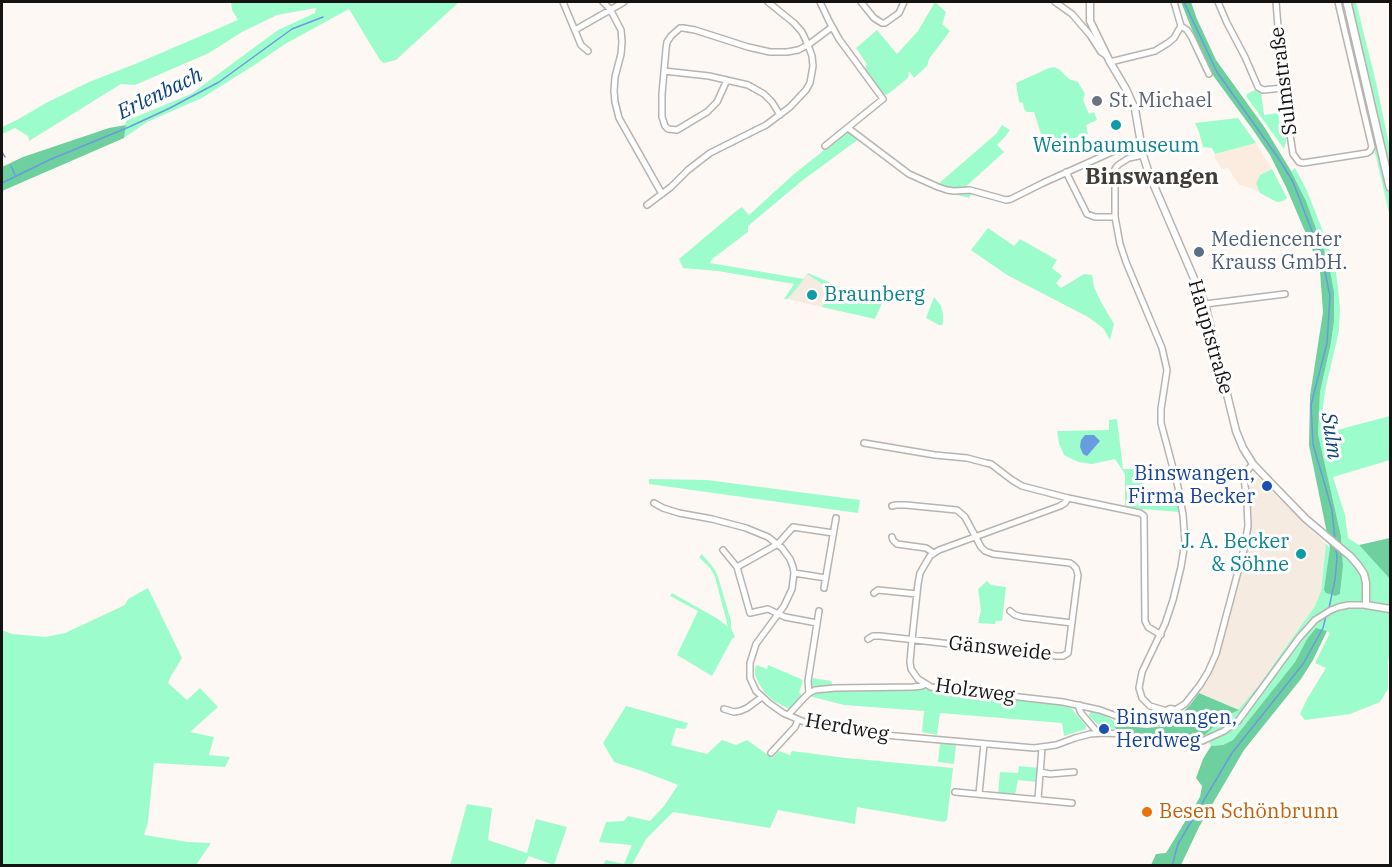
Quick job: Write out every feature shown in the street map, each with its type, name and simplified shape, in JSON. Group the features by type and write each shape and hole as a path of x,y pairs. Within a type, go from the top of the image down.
{"main road":[{"path":"1347,2 1390,187"}],"street":[{"path":"563,2 581,45 588,51"},
{"path":"603,2 610,9 621,30 622,42 614,90 619,118 662,194"},
{"path":"575,30 624,2"},
{"path":"647,204 710,153 766,125 780,115 800,98 810,83 812,56 802,32 768,2"},
{"path":"820,2 832,27 883,99 825,146"},
{"path":"861,2 874,18 885,23 899,14 904,2"},
{"path":"1054,2 1072,14 1109,59 1155,51 1168,44 1181,26"},
{"name":"Hauptstraße","path":"1090,2 1090,21 1135,109 1143,155 1205,304 1236,431 1243,448 1253,464 1289,502 1358,565 1364,574 1366,583 1366,605"},
{"path":"1174,2 1181,26 1191,36 1209,74"},
{"path":"1218,2 1258,87 1263,90 1283,88"},
{"name":"Sulmstraße","path":"1276,2 1283,88 1293,154 1303,163 1367,153 1372,147 1338,2"},
{"path":"727,80 721,95 708,112 680,128 672,130 665,126 662,117 667,42 680,28 770,52 787,52 808,45 832,27"},
{"path":"664,71 727,80 757,89 772,102 780,115"},
{"path":"848,128 909,174 947,190 970,190 1006,200 1114,151"},
{"path":"1143,155 1129,158 1115,169 1115,216 1126,262 1162,348 1167,370 1161,423 1183,515 1185,542 1182,567 1161,635 1138,688 1142,698 1150,706 1168,714"},
{"path":"1066,172 1087,214 1108,218 1115,216"},
{"path":"1205,304 1285,294"},
{"path":"864,443 967,458 991,464 1022,486 1143,514 1145,621 1148,627 1161,635"},
{"name":"Holzweg","path":"809,693 814,690 835,688 913,687 925,684 931,687 1080,705 1144,723 1159,722 1166,719 1168,714 1171,717 1174,716 1175,710 1185,704 1200,685 1216,654 1244,549 1248,526 1244,478 1248,468 1253,464"},
{"path":"925,684 911,669 910,662 916,594 920,573 925,563 939,550 1060,506 1068,498"},
{"path":"654,503 680,513 746,528 768,537 778,544 790,559 794,573 790,595 756,644 750,663 750,678 756,691 762,697 740,711 724,709"},
{"path":"892,506 906,505 957,510 965,517 975,537"},
{"path":"824,588 836,518"},
{"path":"737,567 778,544 793,527 833,533"},
{"path":"892,537 897,544 926,548 934,553"},
{"name":"Gänsweide","path":"912,639 1063,656 1068,653 1078,575 1076,568 1070,563 989,553 981,547 975,537"},
{"path":"723,550 737,567 750,613 768,609 785,617 818,623"},
{"path":"794,573 826,578"},
{"path":"874,593 878,590 916,594"},
{"name":"Herdweg","path":"762,697 798,720 850,732 1042,748 1098,733 1123,734 1168,743 1203,741 1230,727 1245,713 1299,638 1321,616 1348,605 1390,609"},
{"path":"788,715 809,693 808,681 819,611"},
{"path":"1010,611 1022,617 1072,623"},
{"path":"868,639 873,636 912,639"},
{"path":"1080,705 1081,713 1098,733"},
{"path":"771,753 795,727 798,720"},
{"path":"979,794 984,744"},
{"path":"1038,800 1042,748"},
{"path":"1040,772 1050,774 1074,772"},
{"path":"955,792 1072,803"}],"shaded area":[{"path":"1256,143 1287,198 1283,201 1277,202 1251,188 1239,185 1228,168 1222,169 1214,157 1215,154"},
{"path":"807,274 833,292 822,307 788,299"},
{"path":"1253,476 1256,476 1326,544 1321,591 1315,606 1239,710 1199,693 1208,681 1215,663 1239,582 1246,551 1249,501 1247,484"}],"green space":[{"path":"231,2 459,2 396,60 384,63 380,60 349,9 285,44 202,98 147,122 124,138 126,121 191,94 278,30 315,13 316,8 277,15 242,32 209,53 135,85 121,84 29,141 28,136 15,128 2,134 2,127 89,82 238,20 232,10"},
{"path":"935,2 946,12 942,24 950,31 929,59 927,66 914,78 909,71 908,78 884,95 865,69 867,64 856,48 877,30 897,54 918,31"},
{"path":"1181,2 1191,2 1216,60 1265,128 1291,171 1306,201 1328,261 1334,292 1334,321 1320,392 1318,434 1341,536 1343,566 1340,594 1335,596 1324,590 1330,548 1309,445 1310,396 1323,312 1320,271 1286,187 1270,155 1212,74"},
{"path":"1340,2 1356,2 1376,82 1390,149 1390,217"},
{"path":"1054,67 1069,79 1078,82 1085,94 1083,100 1089,114 1094,112 1097,120 1086,125 1088,134 1045,147 1034,112 1027,112 1023,103 1019,102 1016,83"},
{"path":"1257,89 1261,92 1264,115 1278,113 1282,138 1287,137 1284,149 1246,96"},
{"path":"1238,118 1256,143 1215,154 1212,148 1203,147 1195,123"},
{"path":"126,125 124,138 2,191 2,167 23,157 109,128"},
{"path":"1002,125 1010,130 997,145 1004,152 961,191 972,193 969,198 941,191 937,185 996,134"},
{"path":"852,128 863,136 803,180 748,226 748,232 712,259 710,263 804,279 788,299 784,299 794,284 718,271 683,268 679,259 735,212 742,207 749,215 794,174"},
{"path":"1295,168 1326,239 1335,266 1338,288 1339,331 1326,386 1322,434 1390,416 1390,460 1333,477 1345,515 1348,538 1359,545 1390,579 1388,689 1380,702 1350,714 1305,720 1300,714 1326,668 1315,663 1330,633 1327,631 1307,639 1295,662 1233,740 1223,745 1211,746 1205,735 1225,716 1239,709 1259,685 1315,606 1321,591 1326,544 1330,548 1327,593 1334,596 1340,594 1343,566 1341,536 1318,434 1320,392 1334,321 1328,261 1306,201 1291,171"},
{"path":"1272,169 1287,198 1283,201 1277,202 1260,193 1256,183 1260,175"},
{"path":"988,228 1014,246 1020,239 1057,260 1052,268 1062,276 1056,283 1061,288 1084,274 1092,275 1094,287 1114,324 1110,340 1103,328 1088,317 1007,275 971,250"},
{"path":"808,273 882,303 875,319 822,307 832,291"},
{"path":"934,297 941,306 942,325 926,318"},
{"path":"1117,419 1123,469 1140,469 1144,495 1175,494 1180,512 1129,508 1125,505 1125,474 1115,459 1092,464 1078,462 1064,455 1057,431 1109,430 1109,420"},
{"path":"649,479 707,480 860,500 858,513 649,484"},
{"path":"1390,538 1390,579 1359,545"},
{"path":"702,554 718,577 735,637 712,676 677,655 698,611 670,596 672,593 728,627 715,577 699,557"},
{"path":"987,581 991,585 1006,587 1002,621 996,621 995,624 978,623 981,610 978,589"},
{"path":"148,588 182,658 168,683 187,700 200,688 218,707 190,732 214,737 209,755 230,757 225,767 154,763 148,822 144,835 211,843 196,865 2,865 2,630 12,634 46,637 65,633 125,605 128,599"},
{"path":"1316,628 1327,631 1313,660 1301,679 1244,750 1199,827 1181,865 1151,865 1156,854 1166,853 1200,797 1202,786 1196,778 1211,746 1223,745 1233,740 1295,662 1307,639"},
{"path":"756,665 767,669 768,665 801,679 803,681 799,693 801,697 789,709 774,701 759,684 755,675"},
{"path":"813,678 831,681 831,686 812,688 810,686"},
{"path":"922,686 1063,702 1063,706 1071,708 1086,729 1064,736 1062,723 940,713 937,735 922,732 924,711 844,705 809,696 836,690"},
{"path":"1199,693 1239,710 1225,716 1205,735 1190,739 1128,732 1116,729 1114,725 1116,722 1126,726 1147,728 1164,726 1177,718"},
{"path":"626,706 688,723 685,729 676,728 671,745 707,754 722,740 736,745 747,740 772,758 779,751 790,755 792,751 953,768 947,820 944,822 857,807 855,824 778,810 770,828 673,812 646,839 632,865 603,865 606,860 624,864 632,845 599,842 606,822 624,821 628,816 650,821 664,806 678,785 614,762 603,743"},
{"path":"1096,711 1116,722 1114,725 1116,729 1102,728 1089,716 1090,712"},
{"path":"940,743 956,745 954,764 938,762"},
{"path":"1019,766 1039,768 1037,782 1018,780 1015,795 998,793 1000,772 1018,773"},
{"path":"467,804 492,808 488,840 527,853 536,819 567,827 554,865 529,856 524,865 450,865"}],"water":[{"path":"1085,435 1094,435 1100,441 1087,456 1083,454 1080,447"}],"waterway":[{"name":"Sulm","path":"1184,2 1217,72 1293,182 1322,257 1330,296 1327,343 1311,405 1313,444 1332,510 1335,540"},
{"name":"Erlenbach","path":"2,183 49,160 170,108 219,82 292,29 323,17"},
{"path":"2,152 5,157"},
{"path":"11,166 15,175"},
{"name":"Sulm","path":"1329,608 1335,580 1336,548"},
{"name":"Sulm","path":"1172,866 1178,844 1232,753 1303,664 1323,628 1326,616"}],"place":[{"name":"St. Michael","path":"1097,101"},
{"name":"Weinbaumuseum","path":"1116,125"},
{"name":"Mediencenter Krauss GmbH.","path":"1199,252"},
{"name":"Braunberg","path":"812,295"},
{"name":"Binswangen, Firma Becker","path":"1267,486"},
{"name":"J. A. Becker & Söhne","path":"1301,554"},
{"name":"Binswangen, Herdweg","path":"1104,729"},
{"name":"Besen Schönbrunn","path":"1147,812"}],"district":[{"name":"Binswangen","path":"1152,178"}]}
